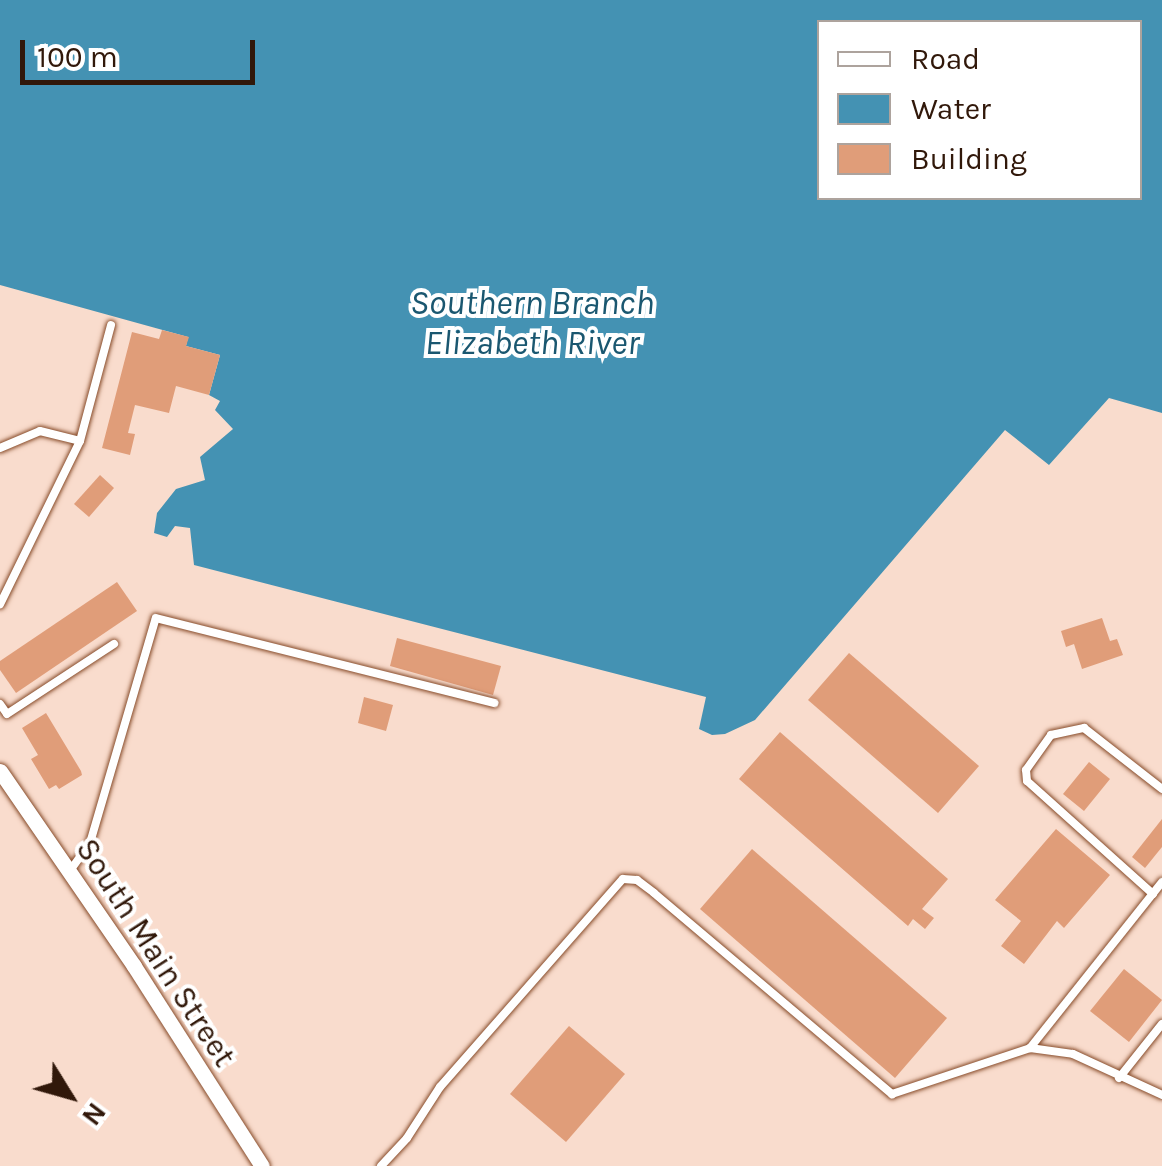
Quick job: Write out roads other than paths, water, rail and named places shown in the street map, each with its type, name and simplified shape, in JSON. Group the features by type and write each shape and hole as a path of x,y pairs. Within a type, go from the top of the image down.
{"street":[{"name":"South Main Street","path":"0,771 262,1166"}],"lane":[{"path":"0,604 80,442 111,325"},
{"path":"0,448 40,431 80,442"},
{"path":"69,872 90,843 156,618 494,704"},
{"path":"0,704 7,714 114,644"},
{"path":"1153,894 1027,780 1026,770 1050,735 1084,728 1162,789"},
{"path":"381,1166 407,1138 440,1087 623,879 637,880 654,893 886,1092 900,1092 1030,1048 1073,1054 1162,1095"},
{"path":"1030,1048 1162,882"},
{"path":"1118,1078 1162,1024"}],"water":[{"name":"Southern Branch Elizabeth River","path":"0,0 1162,0 1162,413 1109,398 1049,465 1005,430 755,720 725,734 712,735 699,729 706,697 194,565 190,528 175,526 167,537 154,533 157,513 176,489 205,480 200,457 233,429 215,410 220,401 209,395 220,355 186,346 188,337 0,285"}]}
